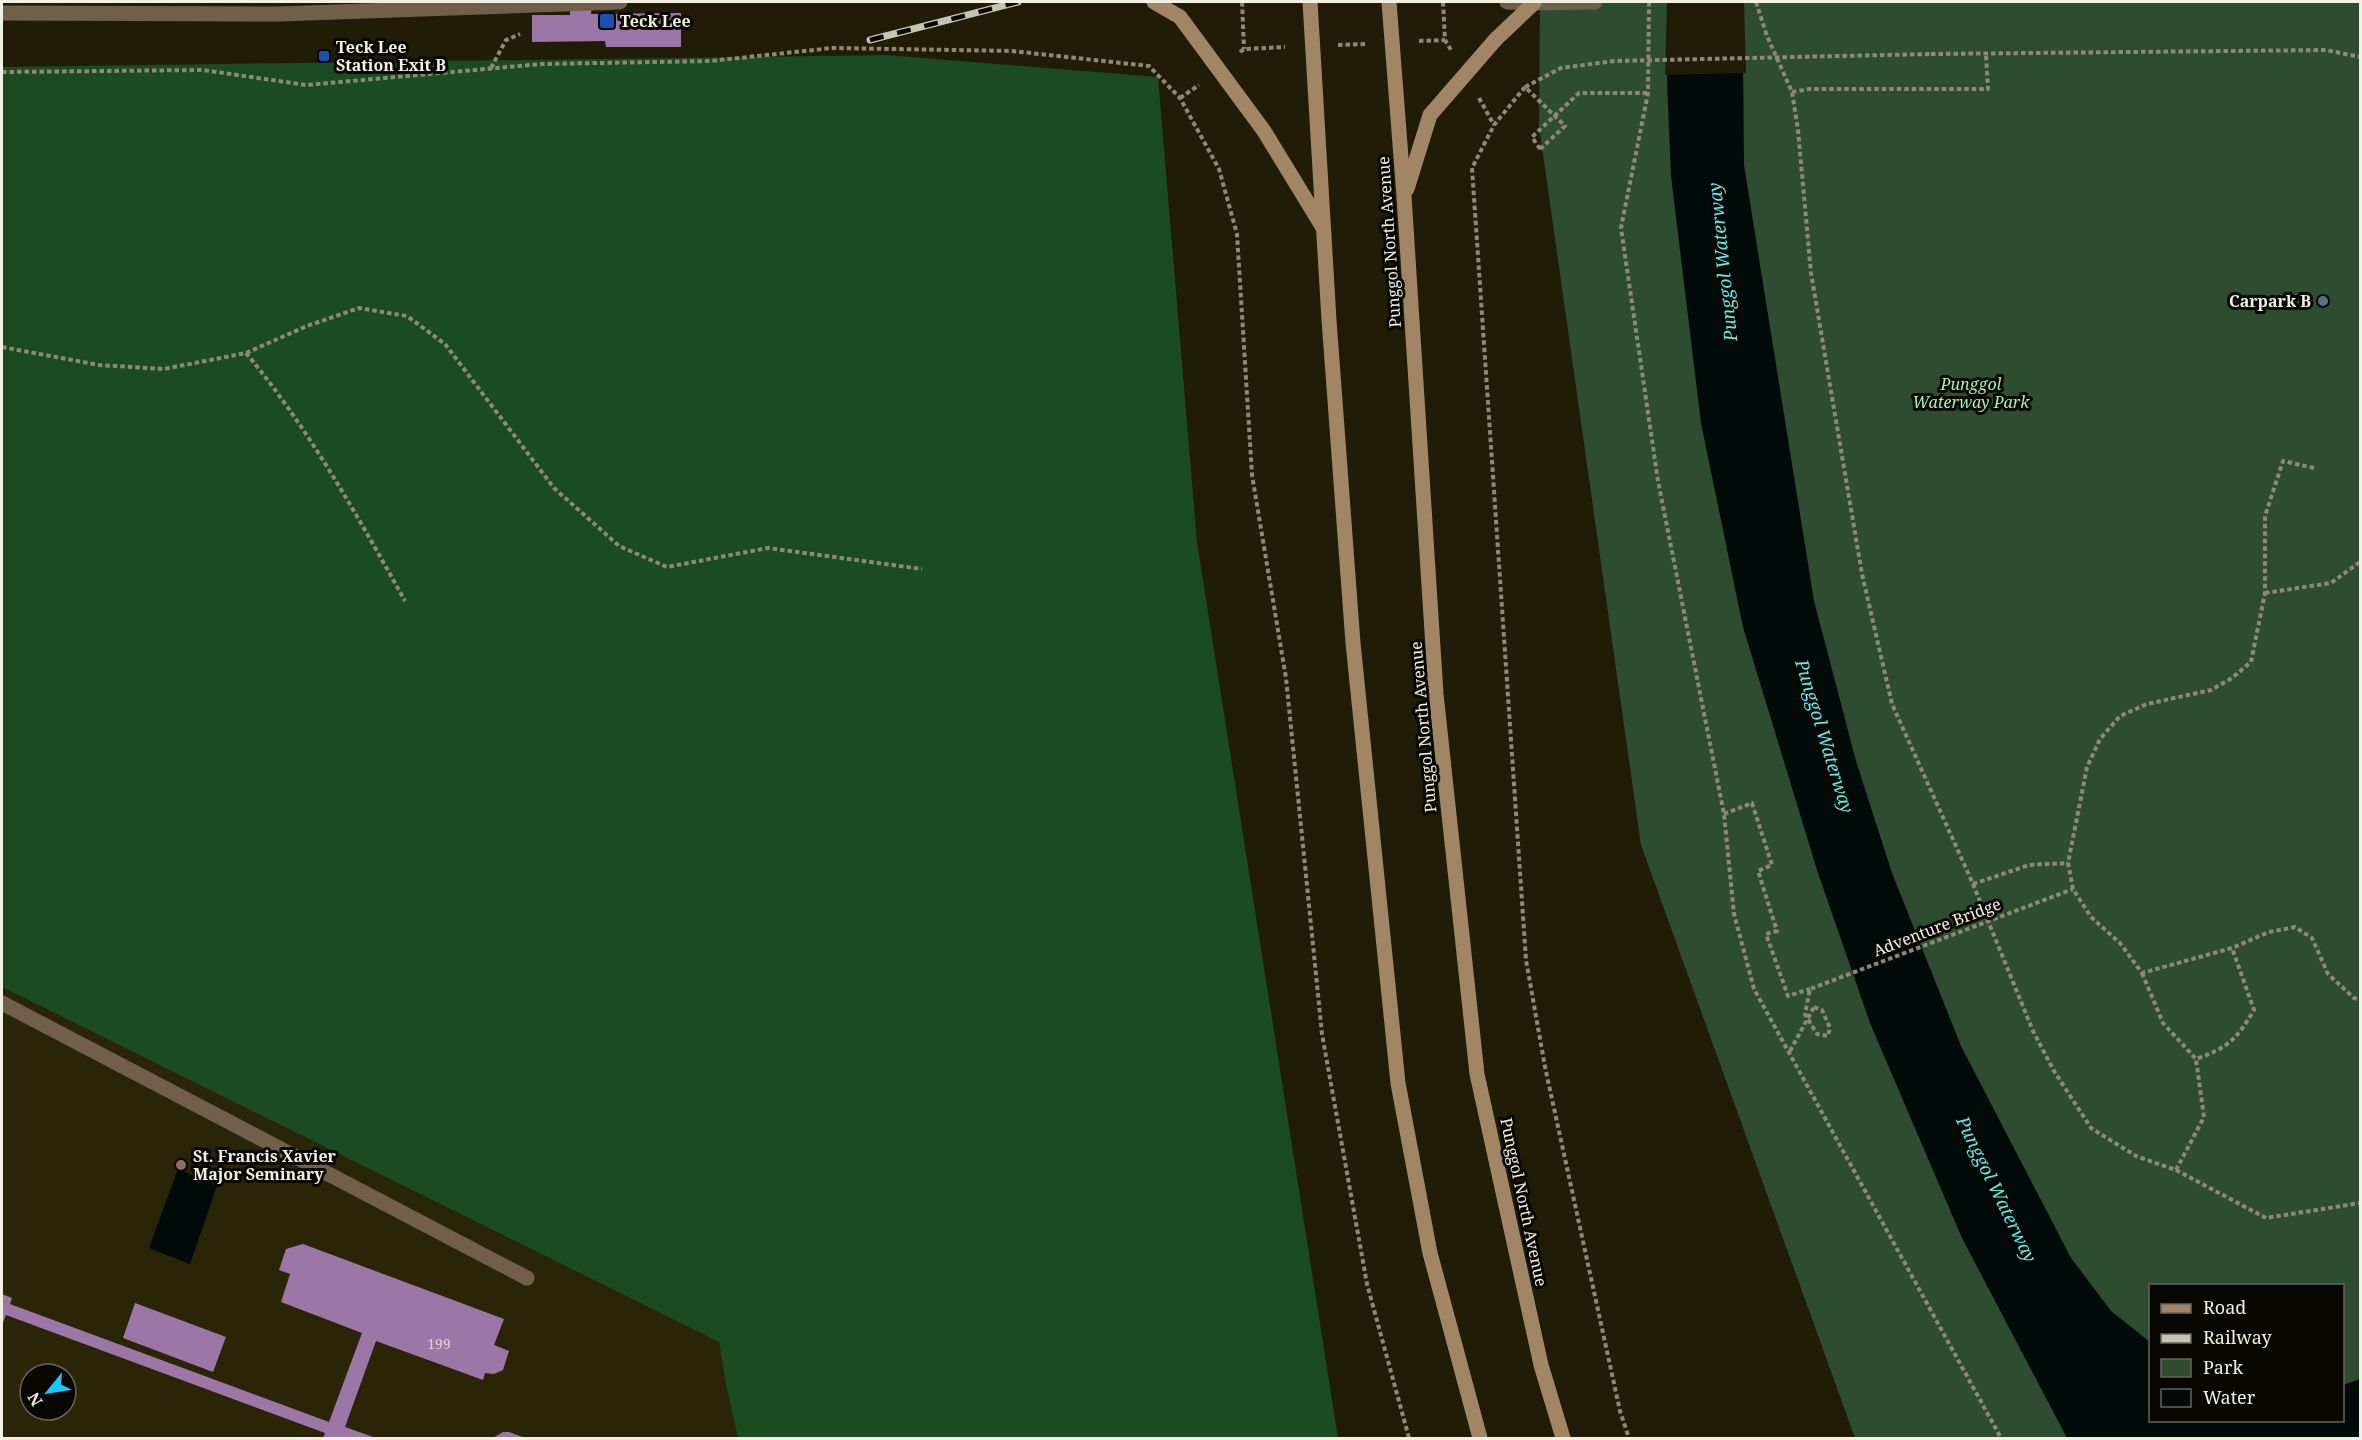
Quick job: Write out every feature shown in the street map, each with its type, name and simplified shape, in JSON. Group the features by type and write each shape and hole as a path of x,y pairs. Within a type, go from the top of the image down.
{"main road":[{"path":"1154,2 1180,17 1264,131 1324,229"},
{"path":"1310,2 1353,643 1398,1083 1430,1253 1480,1438"},
{"name":"Punggol North Avenue","path":"1389,2 1404,196 1436,694 1477,1074 1541,1365 1563,1438"},
{"path":"1404,196 1430,115 1496,39 1534,3"}],"street":[{"path":"2,13 279,14 620,2"},
{"path":"1507,2 1595,2"},
{"path":"2,1003 527,1278"}],"path":[{"path":"1242,2 1244,49 1445,40 1443,2"},
{"path":"1649,2 1648,93 1621,228 1658,481 1724,814 1734,914 1754,989 2001,1438"},
{"path":"1756,2 1767,36 1792,92 1798,130 1811,273 1862,573 1892,705 1973,884 2032,1031 2054,1071 2091,1128 2136,1156 2176,1170 2266,1218 2361,1203"},
{"path":"491,69 506,40 524,32"},
{"path":"2,72 203,70 306,85 542,64 711,61 832,48 1012,51 1149,66 1180,98 1219,169 1236,234 1252,475 1286,678 1322,1034 1367,1284 1409,1438"},
{"path":"1629,1438 1620,1411 1545,1067 1526,960 1472,168 1494,125 1525,87 1561,68 1614,60 2326,50 2361,57"},
{"path":"1792,92 1809,89 1988,89 1986,55"},
{"path":"1525,87 1565,126 1540,149 1532,137 1579,93 1648,93"},
{"path":"2,347 99,365 164,369 246,353 307,326 359,308 407,316 445,344 554,488 619,546 667,567 768,548 922,569"},
{"path":"246,353 271,382 352,507 405,601"},
{"path":"2176,1170 2204,1117 2196,1059 2163,1023 2142,973 2120,943 2091,917 2073,889 2068,863 2087,767 2100,740 2120,716 2147,704 2211,690 2232,678 2251,662 2265,592 2265,516 2283,461 2314,468"},
{"path":"2265,592 2331,583 2361,562"},
{"name":"Adventure Bridge","path":"1724,814 1752,803 1772,865 1758,871 1777,931 1766,934 1788,996 2073,889"},
{"path":"1973,884 2029,865 2068,863"},
{"path":"2142,973 2232,948 2269,932 2295,927 2312,938 2328,974 2354,998 2361,1000"},
{"path":"2196,1059 2219,1051 2238,1036 2254,1010 2232,948"},
{"path":"1790,1051 1814,1007 1822,1010 1830,1028 1828,1036 1817,1034 1805,1014 1810,989"}],"shaded area":[{"name":"St. Francis Xavier Major Seminary","path":"2,987 719,1342 738,1438 2,1438"}],"green space":[{"name":"Punggol Waterway Park","path":"1540,2 2360,2 2360,1438 1855,1438 1641,845 1539,126"},
{"path":"886,55 1158,77 1197,542 1338,1438 738,1438 719,1342 2,987 2,67"}],"water":[{"name":"Punggol Waterway","path":"1670,2 1743,59 1744,165 1814,601 1856,761 1892,873 1961,1046 2071,1258 2111,1311 2149,1341 2149,1422 2344,1422 2344,1385 2360,1379 2360,1438 2067,1438 1962,1238 1870,1023 1817,870 1743,627 1701,423 1671,176 1667,82"},
{"path":"178,1169 217,1186 190,1264 149,1248"}],"pier":[{"path":"1667,2 1744,2 1746,73 1665,75"}],"building":[{"name":"Teck Lee","path":"570,2 592,2 591,14 681,13 681,47 606,47 605,41 532,42 532,15 570,15"},
{"path":"303,1244 504,1319 494,1345 509,1351 503,1370 494,1374 485,1373 483,1380 376,1341 345,1427 376,1438 323,1438 325,1433 6,1315 2,1325 2,1294 12,1298 10,1304 329,1422 362,1333 281,1302 290,1274 279,1270 286,1249"},
{"path":"135,1303 226,1337 213,1372 123,1338"},
{"path":"503,1432 509,1432 525,1438 493,1438"}],"railway":[{"path":"870,40 1018,2"}],"place":[{"name":"Teck Lee","path":"607,21"},
{"name":"Teck Lee Station Exit B","path":"324,56"},
{"name":"Carpark B","path":"2323,301"},
{"name":"St. Francis Xavier Major Seminary","path":"181,1165"}]}
